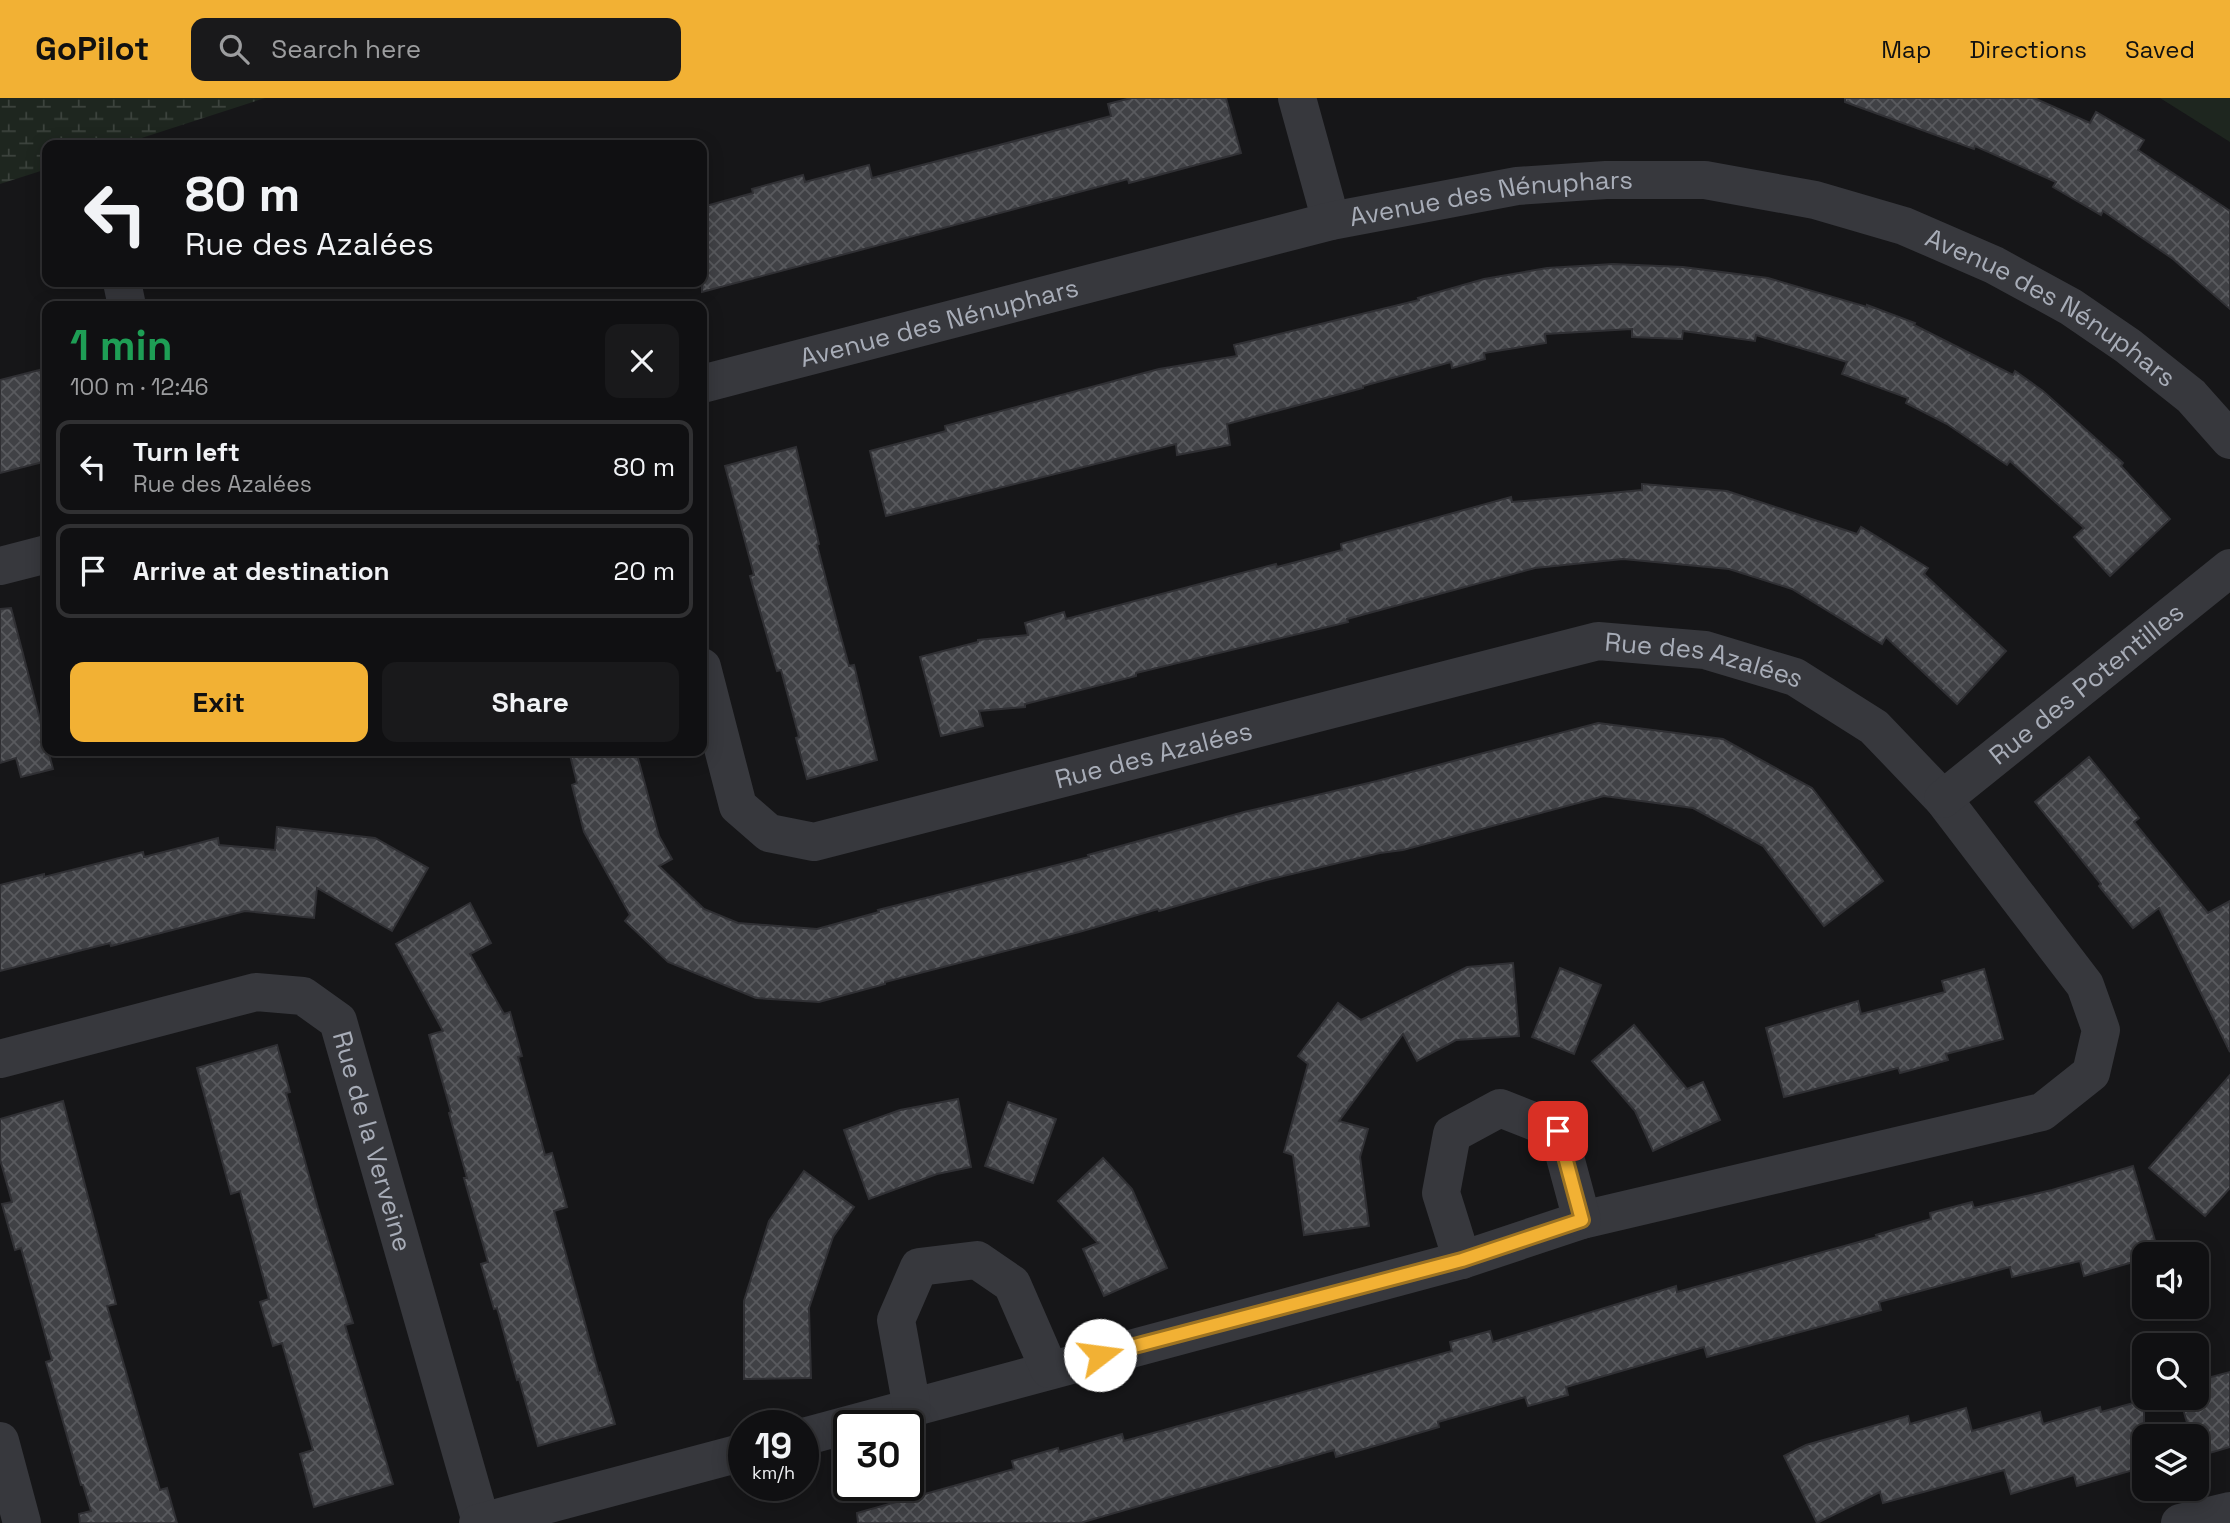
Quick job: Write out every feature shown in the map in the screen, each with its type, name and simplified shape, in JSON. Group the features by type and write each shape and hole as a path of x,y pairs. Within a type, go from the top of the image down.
{"street":[{"path":"1297,98 1331,221"},
{"name":"Avenue des Nénuphars","path":"707,383 1331,221 1517,186 1605,180 1705,180 1815,200 1904,226 1994,265 2071,307 2128,346 2191,396 2230,440"},
{"path":"0,566 42,555"},
{"name":"Rue des Potentilles","path":"1943,799 2230,568"},
{"name":"Rue des Azalées","path":"707,686 738,806 769,833 814,842 1598,641 1705,650 1795,677 1874,727 1943,799 2085,985 2101,1030 2091,1073 2042,1112 1582,1220 1462,1260 819,1433"},
{"name":"Rue de la Verveine","path":"0,1059 256,992 303,996 338,1021 480,1523"},
{"path":"1462,1260 1441,1193 1452,1134 1500,1108 1558,1131 1582,1220"},
{"path":"912,1408 897,1320 919,1267 977,1260 1012,1284 1049,1369"},
{"path":"0,1441 22,1523"},
{"path":"480,1523 728,1456"},
{"path":"2180,1523 2230,1511"}],"green space":[{"path":"0,98 265,98 135,140 42,140 42,171 0,184"},
{"path":"2160,98 2230,98 2230,142"}],"building":[{"path":"1131,98 1226,98 1241,153 1129,183 1128,179 702,292 702,287 707,287 707,206 753,193 752,189 803,175 805,182 869,165 872,178 1111,116 1108,104"},
{"path":"1845,98 2034,98 2090,123 2096,112 2144,140 2138,150 2230,211 2230,309 2173,259 2103,211 2101,215 2053,187 2056,182 1975,146 1974,149 1845,102"},
{"path":"1613,264 1683,267 1768,278 1867,305 1915,323 1914,325 2013,375 2015,371 2043,391 2123,463 2121,466 2170,519 2110,576 2074,537 2084,528 2010,461 2007,465 1947,424 1906,403 1908,398 1842,374 1847,362 1756,335 1755,341 1683,331 1682,339 1632,337 1632,329 1545,334 1546,343 1484,353 1485,359 1452,368 1451,362 1227,424 1230,445 1177,455 1176,444 886,516 870,451 946,431 945,426 1159,369 1237,356 1234,345 1419,300 1418,298 1484,279 1547,268"},
{"path":"42,369 42,462 0,473 0,380"},
{"path":"796,447 819,544 817,545 849,666 854,665 877,760 807,779 781,670 777,671 750,576 754,575 725,466"},
{"path":"1642,484 1727,491 1857,534 1861,527 1928,568 1924,574 2006,651 1957,704 1886,637 1882,644 1792,589 1729,569 1623,559 1535,568 1347,619 1348,622 1136,673 1136,676 1025,704 1025,707 979,711 983,726 941,736 920,657 978,640 1028,635 1025,623 1064,612 1066,619 1276,564 1277,567 1342,550 1341,544 1511,497 1512,502 1642,490"},
{"path":"11,608 42,727 42,756 50,756 53,769 21,777 16,758 0,763 0,609"},
{"path":"1598,723 1723,739 1812,788 1883,881 1824,926 1763,846 1693,808 1604,796 1403,850 1263,881 819,1002 756,998 668,962 625,921 630,915 584,832 572,785 577,783 570,756 637,756 659,836 672,859 659,866 704,909 738,923 817,929 879,912 878,910 1089,857 1088,855 1244,812 1377,781"},
{"path":"2089,757 2139,818 2134,822 2208,913 2230,901 2230,1052 2159,908 2133,928 2035,802"},
{"path":"277,827 375,838 428,868 392,931 317,888 314,918 245,911 111,946 110,943 0,971 0,885 143,852 144,857 218,838 219,845 275,850"},
{"path":"470,903 491,943 470,954 504,1014 510,1012 522,1056 518,1057 545,1155 552,1153 567,1207 554,1211 615,1424 538,1446 497,1308 494,1309 481,1264 488,1262 429,1035 443,1031 396,944"},
{"path":"1513,963 1519,1036 1456,1040 1417,1061 1403,1034 1339,1121 1368,1129 1360,1157 1369,1226 1304,1235 1293,1155 1284,1152 1308,1064 1298,1056 1338,1003 1361,1020 1467,967"},
{"path":"1560,968 1601,985 1574,1054 1532,1037"},
{"path":"1984,969 2003,1039 1946,1054 1948,1060 1900,1073 1898,1068 1784,1097 1766,1028 1858,1001 1861,1014 1945,992 1942,981"},
{"path":"1634,1025 1687,1089 1703,1082 1720,1120 1653,1151 1635,1111 1592,1061"},
{"path":"277,1045 290,1092 286,1093 353,1323 345,1325 393,1484 314,1507 300,1454 313,1450 282,1343 273,1346 260,1302 269,1299 240,1191 231,1194 197,1068"},
{"path":"2230,1075 2230,1188 2205,1216 2149,1168"},
{"path":"958,1099 971,1167 937,1174 869,1199 844,1130 900,1110"},
{"path":"63,1101 116,1304 107,1306 160,1490 167,1488 177,1523 80,1523 79,1514 91,1511 46,1362 52,1360 21,1248 15,1250 2,1204 12,1202 0,1159 0,1119"},
{"path":"1008,1102 1056,1119 1033,1183 985,1166"},
{"path":"1103,1158 1132,1189 1167,1268 1104,1296 1083,1249 1098,1243 1058,1201"},
{"path":"2133,1166 2155,1242 2132,1242 2132,1262 2084,1276 2080,1261 2012,1277 2010,1267 1879,1302 1881,1310 1707,1357 1704,1347 1566,1387 1568,1395 1528,1406 1525,1397 1438,1422 1439,1427 1336,1457 1334,1450 1080,1523 858,1523 857,1513 900,1501 924,1501 924,1494 1014,1469 1012,1461 1058,1448 1059,1452 1122,1434 1124,1441 1452,1351 1450,1342 1490,1331 1493,1342 1676,1286 1677,1292 1877,1237 1876,1235 1931,1219 1930,1213 1972,1202 1974,1208 2052,1190"},
{"path":"804,1171 854,1207 833,1237 809,1308 811,1378 744,1379 744,1301 769,1221"},
{"path":"2230,1372 2230,1447 2209,1453 2209,1424 2187,1424 2183,1410 2209,1410 2209,1378"},
{"path":"2132,1403 2132,1410 2144,1410 2144,1424 2132,1424 2132,1470 2077,1486 2074,1475 2011,1494 2004,1470 1883,1503 1880,1492 1817,1523 1784,1456 1806,1445 1908,1416 1910,1424 1966,1408 1972,1431 2040,1412 2043,1424 2100,1407 2101,1412"}],"route":[{"path":"1100,1355 1462,1260 1582,1220 1558,1131"}]}
